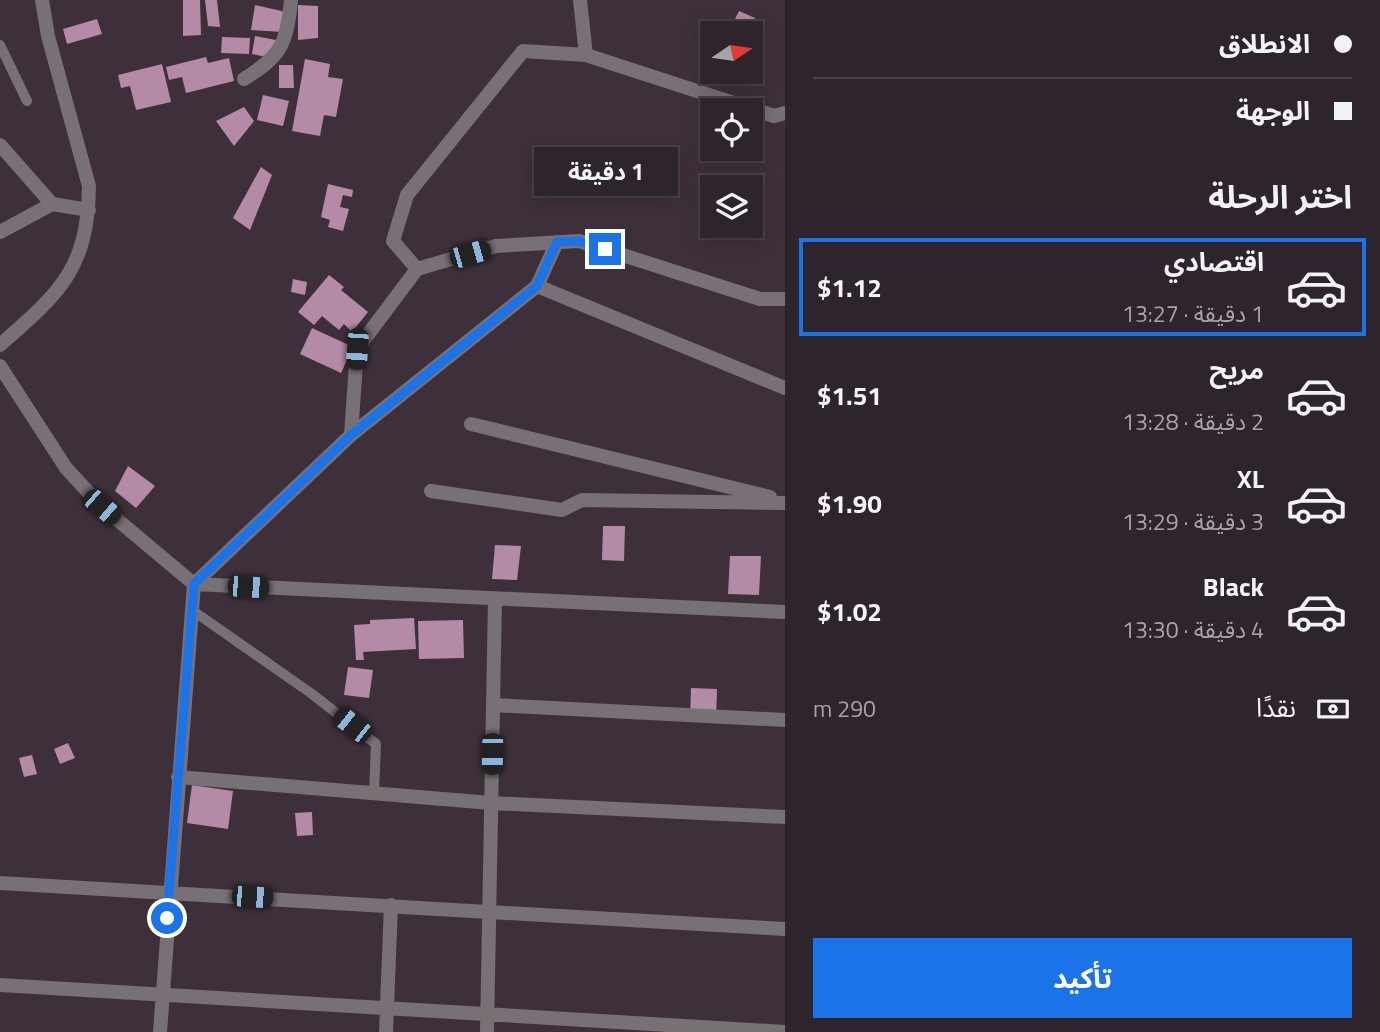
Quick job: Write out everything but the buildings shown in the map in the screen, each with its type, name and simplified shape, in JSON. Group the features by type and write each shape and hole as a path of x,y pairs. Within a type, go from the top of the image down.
{"street":[{"path":"0,345 65,283 84,238 89,210 89,186 48,36 42,0"},
{"path":"244,79 279,54 288,30 291,0"},
{"path":"580,0 586,54"},
{"path":"417,269 393,241 407,194 523,51 586,54 774,116 785,113"},
{"path":"0,145 52,204"},
{"path":"0,232 52,204 89,210"},
{"path":"351,435 357,349 417,269 496,246 579,241 760,299 785,299"},
{"path":"160,1032 194,584 351,435 537,286 557,242"},
{"path":"537,286 785,388"},
{"path":"0,366 66,468 102,507 194,584 785,612"},
{"path":"471,424 785,501"},
{"path":"431,491 562,510 582,500 785,501"},
{"path":"487,1032 495,599"},
{"path":"493,705 785,720"},
{"path":"178,777 491,803 785,817"},
{"path":"0,883 391,905 489,914 785,929"},
{"path":"386,1032 391,905"},
{"path":"0,985 785,1031"}],"lane":[{"path":"0,45 4,69 27,102"},
{"path":"192,610 312,694 376,744 374,793"}],"route":[{"path":"167,918 194,584 351,435 537,286 557,242 579,241 605,249"}]}
